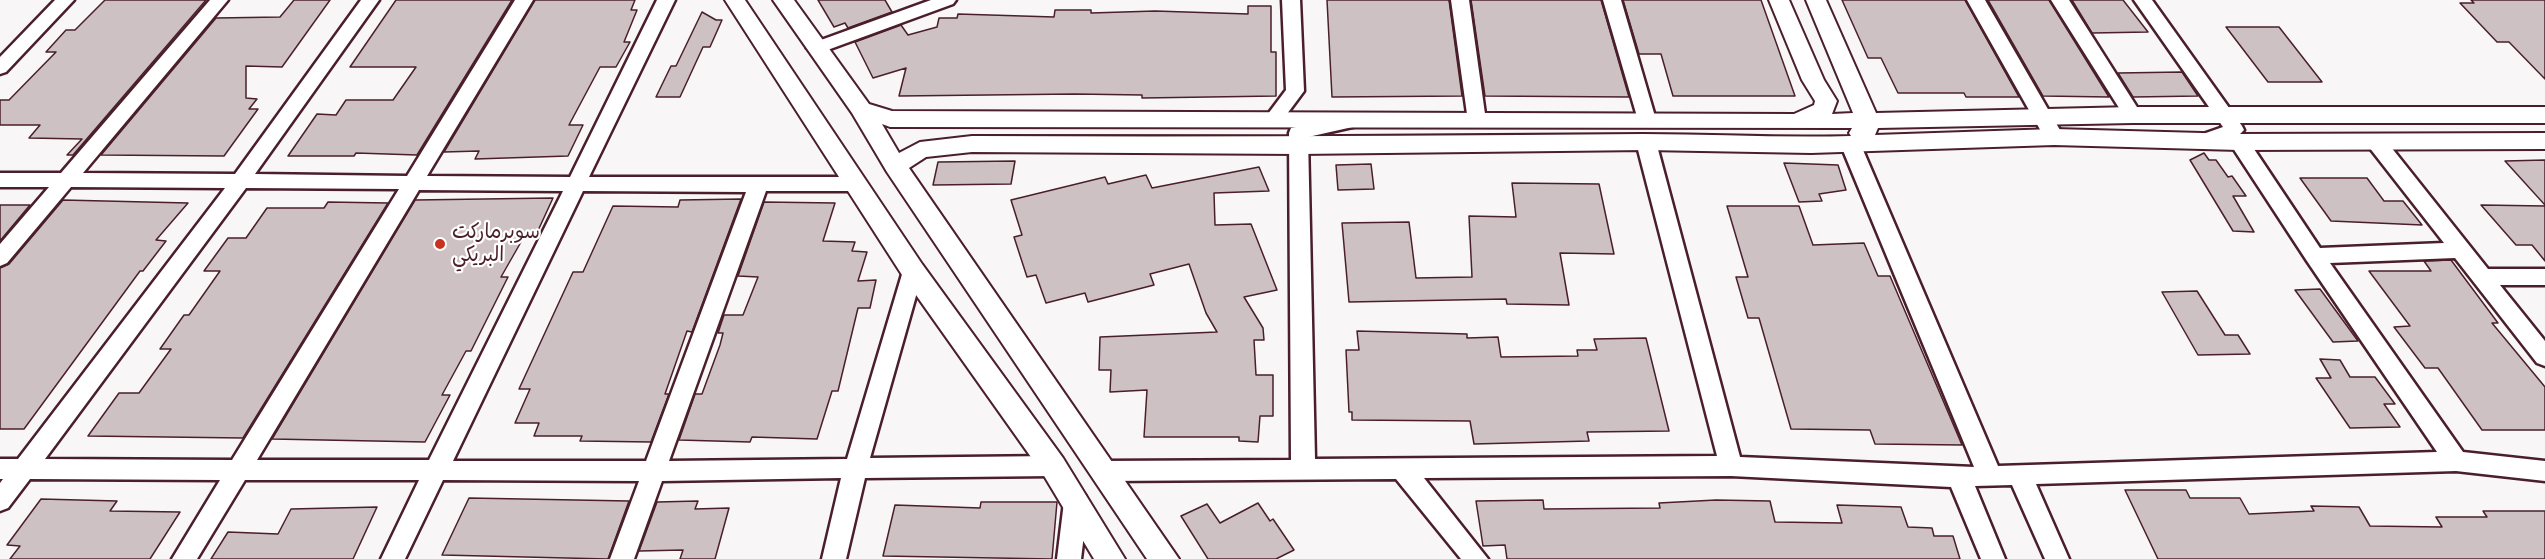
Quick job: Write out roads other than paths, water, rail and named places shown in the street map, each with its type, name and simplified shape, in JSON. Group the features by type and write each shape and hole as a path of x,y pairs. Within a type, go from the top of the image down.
{"street":[{"path":"0,68 65,0"},
{"path":"0,258 219,0"},
{"path":"0,501 12,469 241,180 370,0"},
{"path":"184,559 524,0"},
{"path":"393,559 439,469 574,185 666,0"},
{"path":"735,0 913,271 1053,466 1110,559"},
{"path":"783,0 861,109 895,166 1164,559"},
{"path":"816,48 947,0"},
{"path":"1271,122 1295,91 1291,0"},
{"path":"1460,0 1477,121"},
{"path":"1612,0 1731,466"},
{"path":"1779,0 1813,80 1826,101 1824,110 1798,122"},
{"path":"1811,145 1865,132 1868,121 1816,0"},
{"path":"1976,0 2054,138"},
{"path":"2060,0 2133,115"},
{"path":"2143,0 2235,130 2207,140"},
{"path":"1813,80 1825,85 1841,85 1850,79"},
{"path":"861,109 890,119 1477,121 1646,131 1811,145 2054,138 2376,142 2545,141"},
{"path":"895,166 920,150 972,144 1299,146 1798,122 2133,115 2227,117 2545,115"},
{"path":"943,119 931,130 929,137 948,147"},
{"path":"1303,470 1298,133 1351,122"},
{"path":"2239,141 2314,256 2456,461"},
{"path":"2376,142 2545,357"},
{"path":"1850,143 1990,476"},
{"path":"0,180 413,181 574,185 856,184"},
{"path":"622,559 758,185"},
{"path":"2314,256 2460,250"},
{"path":"834,559 855,470 913,271"},
{"path":"2481,277 2545,277"},
{"path":"1104,471 1731,466 1959,477 2019,473 2456,461 2545,471"},
{"path":"12,469 240,467 654,471 1053,466"},
{"path":"1402,469 1476,559"},
{"path":"2019,473 2057,559"},
{"path":"1959,477 1992,559"},
{"path":"1069,559 1076,502"}],"place":[{"name":"سوبرماركت البريكي","path":"440,244"}]}
